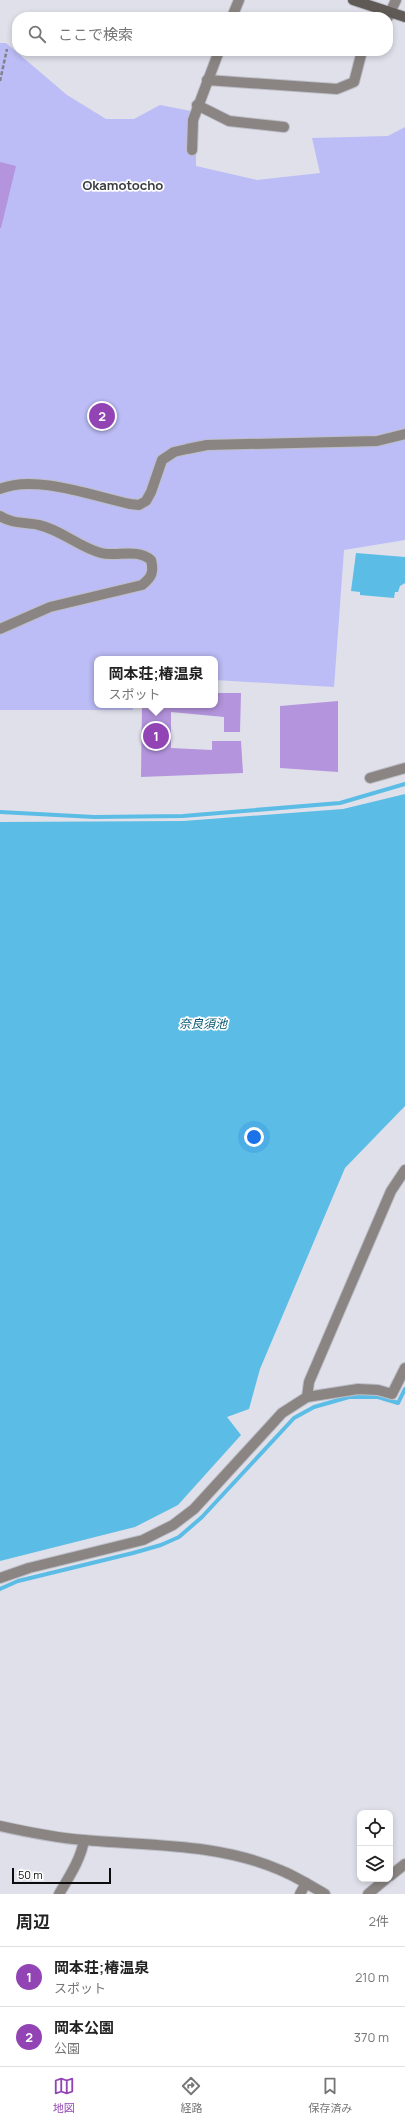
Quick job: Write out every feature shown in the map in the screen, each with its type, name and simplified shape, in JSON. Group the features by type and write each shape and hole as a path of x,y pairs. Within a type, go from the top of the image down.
{"main road":[{"path":"353,0 382,12"},
{"path":"393,16 405,17"}],"street":[{"path":"234,12 239,0"},
{"path":"390,12 396,0"},
{"path":"192,150 193,120 197,105 217,56"},
{"path":"207,80 337,89 354,82 361,56"},
{"path":"197,105 229,121 284,127"},
{"path":"0,489 10,485 42,483 139,505 146,501 152,492 162,460 174,452 207,445 377,441 405,434"},
{"path":"0,516 15,523 45,527 100,552 112,555 142,554 151,560 153,569 152,575 142,585 50,607 0,629"},
{"path":"370,778 405,768"},
{"path":"307,1397 309,1382 391,1191 405,1170"},
{"path":"0,1578 29,1568 143,1540 173,1525 194,1509 282,1413 307,1397 358,1388 378,1390 392,1394 405,1368"},
{"path":"0,1826 84,1840 163,1844 196,1848 251,1860 280,1870 325,1894"},
{"path":"60,1894 83,1848 84,1840"},
{"path":"393,1874 405,1864"},
{"path":"368,1894 382,1882"},
{"path":"300,1894 306,1883"}],"path":[{"path":"0,81 7,49"}],"shaded area":[{"path":"0,43 6,43 12,48 12,56 21,56 67,95 106,119 134,119 160,105 196,112 196,166 257,180 320,173 312,138 388,136 405,127 405,540 344,550 334,687 218,680 218,656 94,656 94,708 133,708 133,710 0,710"}],"water":[{"path":"356,553 405,557 405,583 400,586 398,592 395,592 394,598 360,595 360,592 351,591"},
{"name":"奈良須池","path":"405,794 405,1106 345,1168 260,1369 249,1409 227,1417 241,1435 178,1505 135,1527 0,1561 0,822 183,821 343,809"}],"building":[{"path":"0,162 16,166 1,228 0,228"},
{"path":"218,693 241,693 240,732 224,732 224,717 171,712 171,748 212,750 212,741 241,741 243,773 141,777 142,708 218,708"},
{"path":"338,701 338,772 280,768 280,706"}],"waterway":[{"path":"0,812 94,817 183,816 340,803 405,784"},
{"path":"0,1589 18,1581 133,1553 161,1545 179,1537 202,1517 294,1418 314,1407 349,1397 378,1397 398,1403 405,1389"}],"place":[{"name":"岡本公園","path":"102,416"},
{"name":"岡本荘;椿温泉","path":"156,736"}],"district":[{"name":"Okamotocho","path":"123,185"}]}
